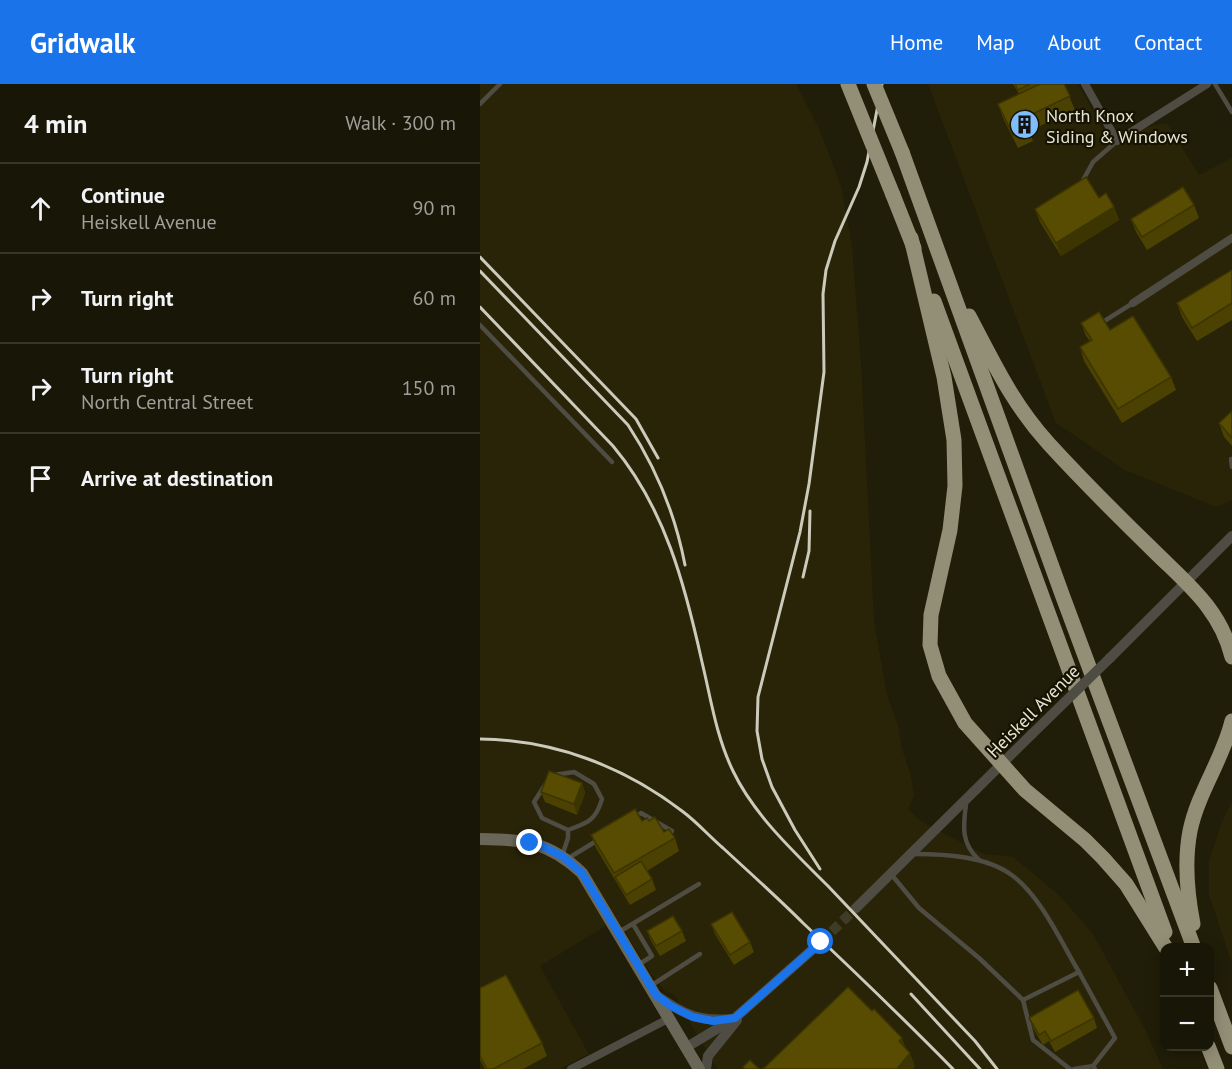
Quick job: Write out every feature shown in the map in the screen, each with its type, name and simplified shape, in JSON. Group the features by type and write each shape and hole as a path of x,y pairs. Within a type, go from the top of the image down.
{"highway":[{"path":"848,84 911,238 1169,943"},
{"path":"874,84 902,152 1193,943"},
{"path":"911,238 944,377 954,440 955,486 950,530 931,615 930,645 939,676 965,723 1025,790 1085,840 1126,884 1163,943"},
{"path":"941,263 996,370 1017,404 1050,444 1210,607 1227,638 1232,657"},
{"path":"1194,943 1186,861 1190,830 1232,721"},
{"path":"1213,997 1232,1047"},
{"path":"1210,1051 1217,1069"}],"main road":[{"path":"480,839 542,846 564,858 582,873 699,1069"}],"street":[{"path":"1085,84 1117,141 1207,84"},
{"path":"1132,303 1232,238"},
{"name":"Heiskell Avenue","path":"856,908 1232,536"},
{"path":"687,1047 737,1016 821,942"},
{"path":"653,991 671,1006 693,1017 713,1021 737,1016"},
{"path":"706,1069 708,1056 732,1027 737,1016"},
{"path":"571,1069 670,1018"}],"lane":[{"path":"480,104 500,84"},
{"path":"1215,84 1232,112"},
{"path":"1079,188 1093,162 1117,141"},
{"path":"1106,320 1132,303"},
{"path":"480,325 612,462"},
{"path":"1231,459 1232,467"},
{"path":"574,772 594,784 602,800 598,814 585,824 568,830 542,818 534,802 550,776 574,772"},
{"path":"966,801 965,839 969,850 981,861"},
{"path":"633,819 641,813 672,831"},
{"path":"564,858 568,830"},
{"path":"564,858 607,834"},
{"path":"891,874 919,908 979,958 1023,1000 1033,1040 1072,1069 1094,1068 1115,1038 1079,972 1027,890 1012,875 981,861 956,855 911,855"},
{"path":"618,932 699,884"},
{"path":"633,924 652,957 638,965"},
{"path":"653,991 700,954"},
{"path":"1023,1000 1079,972"}],"shaded area":[{"path":"480,84 796,84 819,128 841,186 852,245 861,363 874,621 887,695 898,725 902,749 911,776 914,796 908,809 922,822 984,854 1013,857 1060,896 1093,934 1146,1031 1163,1069 717,1069 674,995 665,991 651,974 617,919 540,966 589,1054 560,1069 480,1069"},
{"path":"928,84 1078,84 1106,134 1167,123 1199,175 1232,158 1232,500 1216,507 1125,470 1056,423"},
{"path":"1232,802 1232,963 1209,895 1209,861 1221,824"}],"building":[{"path":"1015,84 1030,84 1018,90"},
{"path":"1040,84 1064,84 1070,96 1024,118 1028,127 1013,135 998,104"},
{"path":"1086,177 1099,198 1106,193 1114,207 1056,243 1035,209"},
{"path":"1183,187 1194,205 1142,237 1131,219"},
{"path":"1232,270 1232,303 1192,328 1177,303"},
{"path":"1099,312 1110,330 1133,316 1171,377 1118,409 1080,347 1092,340 1081,323"},
{"path":"1232,411 1232,438 1219,423"},
{"path":"549,771 582,783 574,804 541,792"},
{"path":"635,809 642,821 647,818 649,821 655,817 664,832 669,829 675,838 614,873 591,835"},
{"path":"641,861 652,879 626,895 615,877"},
{"path":"732,912 750,942 730,955 711,924"},
{"path":"673,916 682,931 656,946 647,931"},
{"path":"506,975 542,1043 493,1069 487,1069 480,1056 480,988"},
{"path":"848,987 872,1011 874,1009 902,1038 899,1041 910,1053 897,1069 763,1069"},
{"path":"1078,990 1094,1018 1051,1041 1045,1031 1039,1035 1029,1018"},
{"path":"750,1060 759,1069 743,1067"}],"tunnel":[{"path":"821,942 856,908"}],"railway":[{"path":"820,869 795,830 772,787 762,759 757,731 758,697 800,532 809,484 824,372 823,294 826,270 835,241 859,187 867,162 882,84"},
{"path":"480,257 636,419 658,458"},
{"path":"480,271 628,425 648,458 664,492 676,527 685,565"},
{"path":"480,307 613,446 646,495 660,521 680,576 722,744 733,771 752,803 789,846 975,1041 997,1069"},
{"path":"803,577 809,551 810,511"},
{"path":"480,739 534,744 587,758 636,781 682,811 773,894 953,1069"},
{"path":"911,994 980,1069"}],"place":[{"name":"North Knox Siding & Windows","path":"1025,125"}],"route":[{"path":"530,843 553,850 582,873 656,995 693,1017 713,1021 735,1018 821,942"}]}
